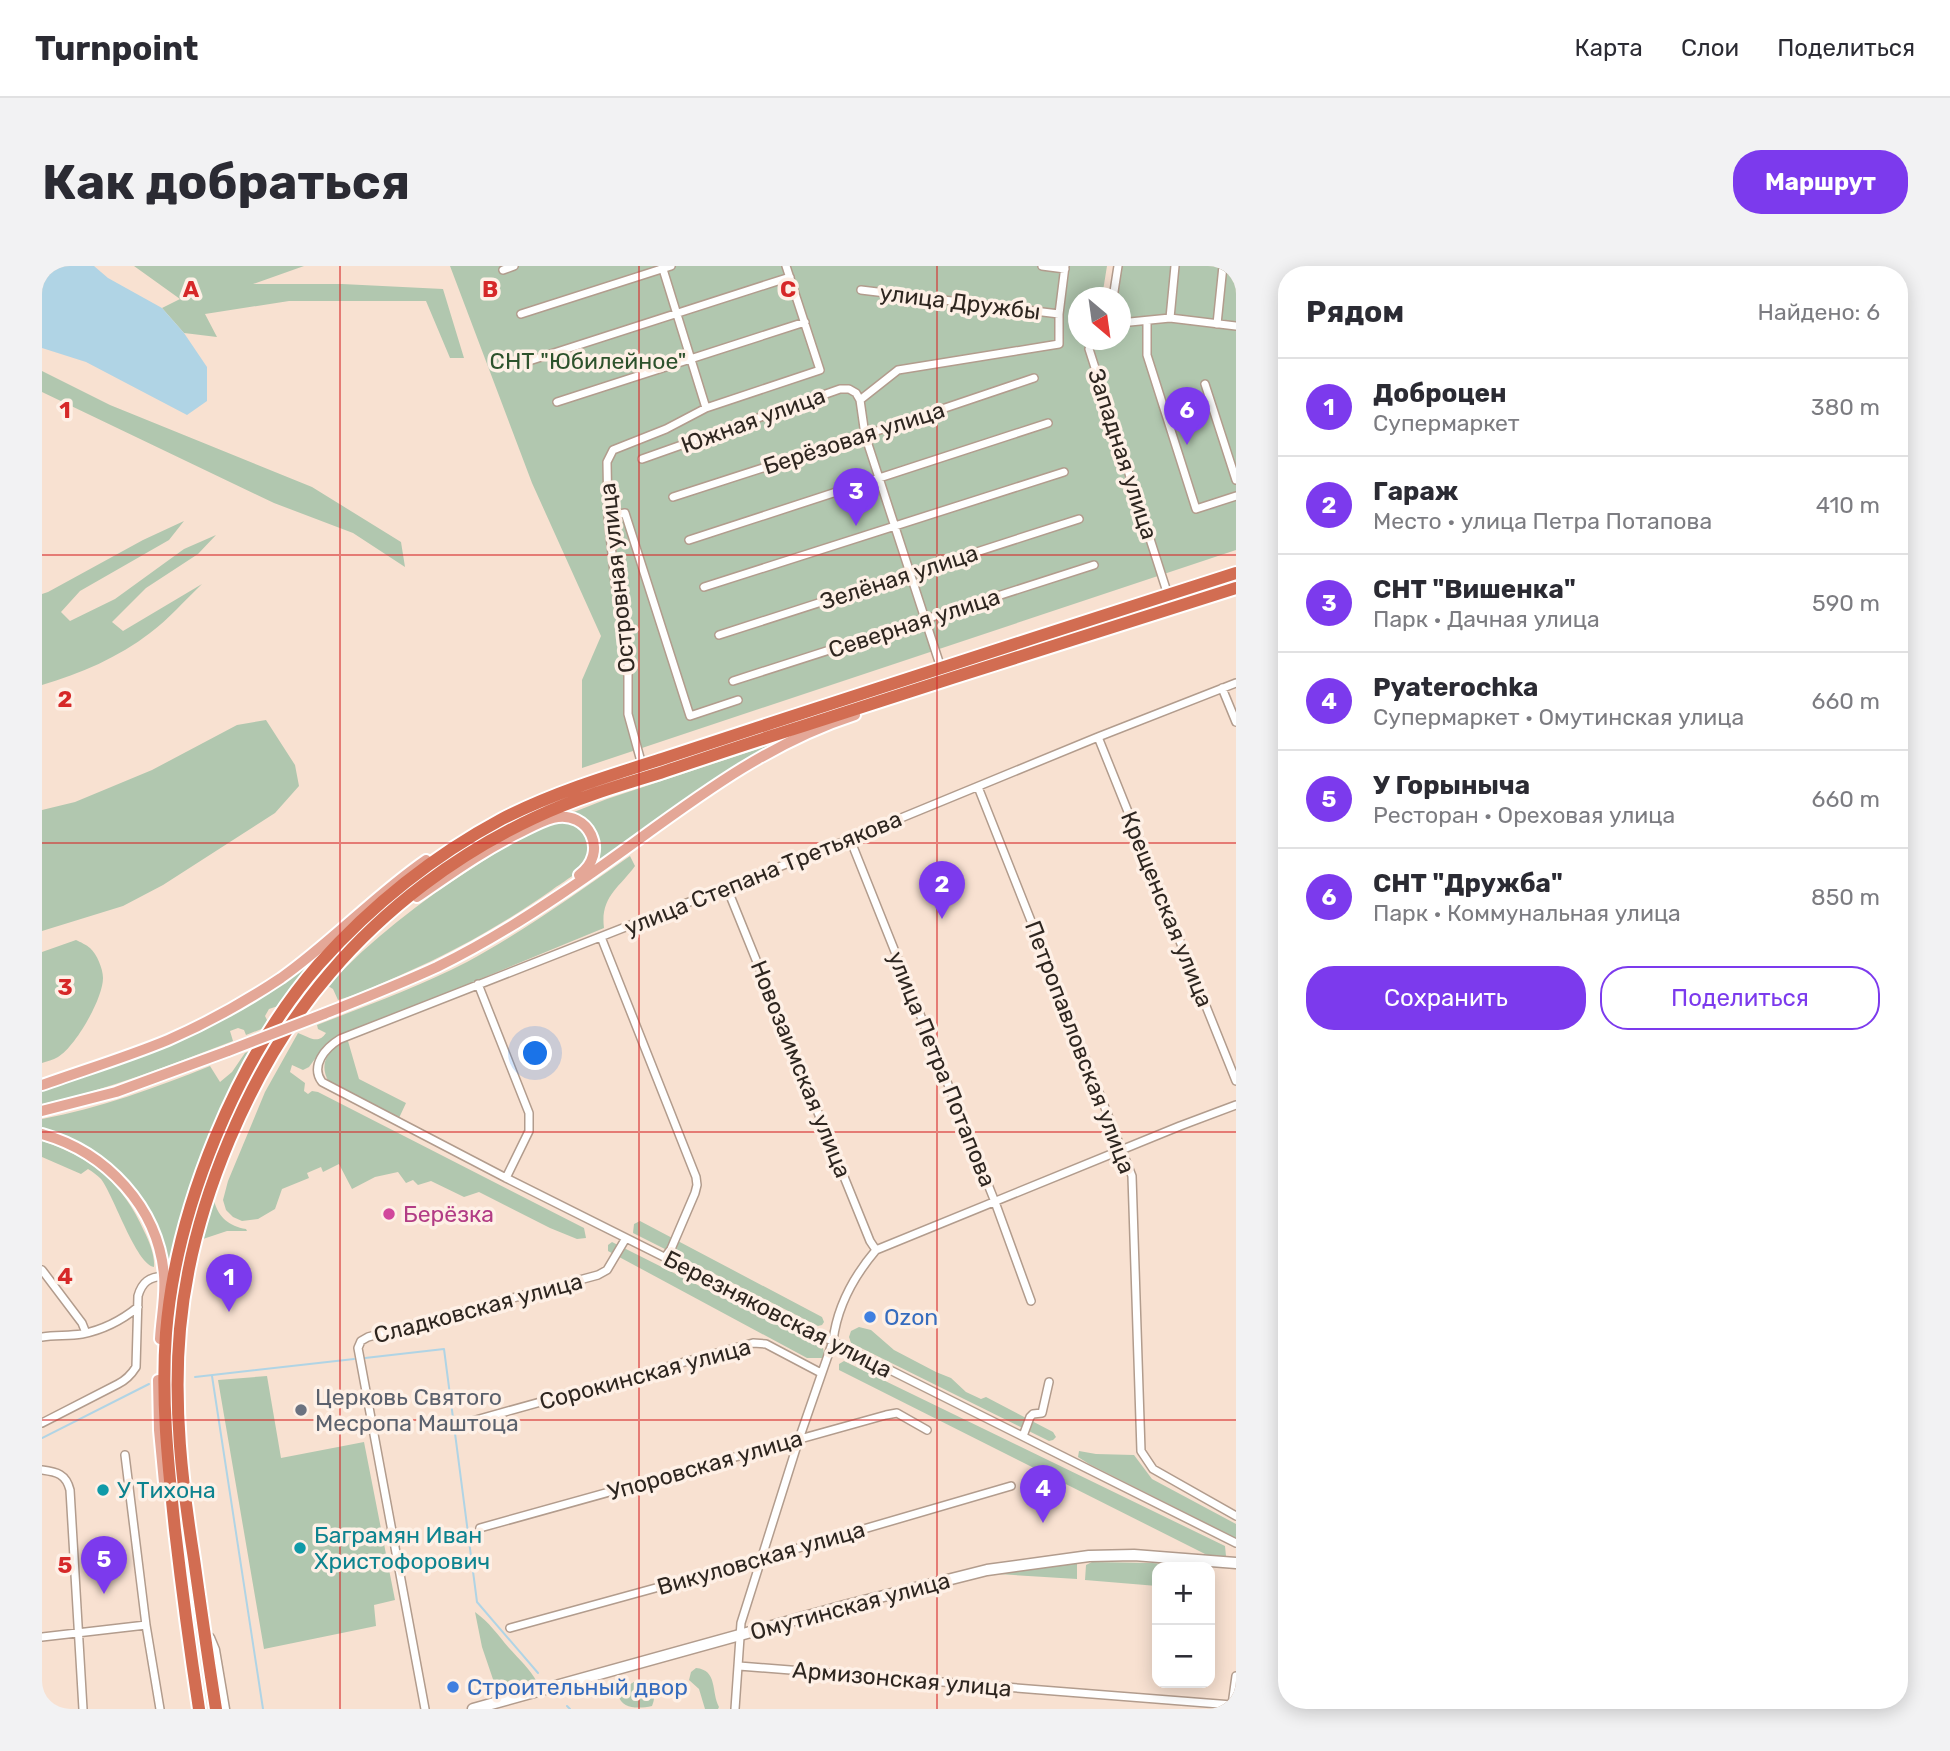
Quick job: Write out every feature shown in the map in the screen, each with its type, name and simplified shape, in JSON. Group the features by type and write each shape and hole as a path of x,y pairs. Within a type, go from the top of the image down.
{"highway":[{"path":"199,1709 167,1457 164,1374 166,1330 175,1267 185,1224 203,1169 225,1117 280,1017 317,967 387,897 462,843 503,819 570,790 940,667 1236,573"},
{"path":"216,1709 183,1486 177,1405 180,1331 192,1251 227,1144 248,1100 292,1023 328,975 411,895 468,854 545,814 636,780 1230,590 1219,579"}],"main road":[{"path":"42,1111 116,1092 324,1014 436,967 515,923 584,878 699,795 777,748 822,727 891,704 979,669"},
{"path":"380,922 511,836 554,818 565,817 579,821 589,830 594,841 594,852 589,866 515,923"},
{"path":"42,1085 169,1040 225,1012 281,978 391,886 435,854 503,819"},
{"path":"42,1134 87,1152 127,1187 152,1230 160,1254 164,1276 158,1374 161,1458 186,1623"}],"street":[{"path":"503,270 514,266"},
{"path":"521,314 665,267 706,408 820,370 786,266"},
{"path":"1042,266 1065,267"},
{"path":"1115,287 1118,266"},
{"path":"1170,318 1175,266"},
{"path":"1217,324 1223,266"},
{"name":"Южная улица","path":"860,400 898,370 1059,344 1059,314 1065,267"},
{"path":"528,361 790,277"},
{"name":"улица Дружбы","path":"861,290 1059,314"},
{"path":"1131,322 1170,318 1236,326"},
{"path":"1147,320 1147,355 1196,509 1236,496"},
{"path":"557,402 805,322"},
{"name":"Западная улица","path":"1089,350 1168,596"},
{"name":"Берёзовая улица","path":"673,497 865,436 1034,378"},
{"path":"1205,384 1236,480"},
{"name":"Южная улица","path":"642,459 840,389 856,393 860,400 865,436 940,667"},
{"name":"Островная улица","path":"642,765 628,714 628,653 615,582 608,516 607,462 613,450 666,429 706,408"},
{"path":"689,540 1048,423"},
{"path":"704,587 1064,472"},
{"path":"608,516 625,513 690,716 738,700"},
{"name":"Зелёная улица","path":"719,635 1079,519"},
{"name":"Северная улица","path":"733,681 1094,565"},
{"name":"улица Степана Третьякова","path":"322,1082 318,1077 317,1066 335,1041 850,839 1236,682"},
{"path":"1222,688 1236,722"},
{"name":"Крещенская улица","path":"1098,737 1236,1081"},
{"name":"Петропавловская улица","path":"978,786 1132,1176 1141,1451 1153,1469 1236,1516"},
{"name":"улица Петра Потапова","path":"850,839 995,1202 1031,1301"},
{"name":"Новозаимская улица","path":"727,888 876,1250"},
{"path":"601,937 696,1177 697,1185 692,1200 666,1257"},
{"path":"478,984 529,1114 529,1131 506,1178"},
{"name":"Березняковская улица","path":"322,1082 506,1178 1236,1543"},
{"path":"735,1709 741,1623 833,1340 835,1322 864,1264 876,1250 1236,1105"},
{"name":"Сладковская улица","path":"425,1709 358,1348 361,1341 368,1337 598,1275 607,1270 614,1261 626,1238"},
{"path":"42,1270 82,1323 86,1333"},
{"path":"42,1423 127,1380 136,1367 138,1297 143,1284 152,1278 164,1276"},
{"path":"42,1337 86,1333 117,1321 138,1307"},
{"name":"Сорокинская улица","path":"465,1423 753,1343 766,1344 821,1373"},
{"path":"1023,1436 1030,1417 1042,1413 1049,1382"},
{"name":"Упоровская улица","path":"480,1528 897,1413 928,1430"},
{"path":"125,1455 146,1625 160,1709"},
{"path":"42,1470 61,1474 70,1490 83,1709"},
{"name":"Викуловская улица","path":"510,1628 1012,1486"},
{"name":"Омутинская улица","path":"472,1709 987,1570 1090,1556 1134,1555 1236,1563"},
{"path":"202,1619 214,1650 224,1709"},
{"path":"42,1637 146,1625"},
{"name":"Армизонская улица","path":"739,1666 1233,1705 1236,1676"}],"green space":[{"path":"134,266 304,266 253,284 342,284 443,289 464,358 450,358 426,301 289,301 205,314 217,337 184,333 162,308 180,299"},
{"name":"СНТ \"Юбилейное\"","path":"450,266 1107,266 1104,287 1068,287 1068,350 1131,350 1131,287 1117,287 1121,266 1236,266 1236,550 582,768 582,680 601,636 532,483"},
{"path":"42,371 110,405 312,487 401,542 405,567 353,533 274,503 42,392"},
{"path":"184,521 169,540 80,591 61,612 70,621 115,599 184,549 216,535 198,554 146,588 112,622 123,631 202,584 157,628 138,642 85,670 42,685 42,594"},
{"path":"266,720 295,765 299,786 275,813 163,885 123,906 42,931 42,810 75,802 152,770 237,725"},
{"path":"782,741 713,781 600,860 595,832 574,812 607,799"},
{"path":"560,822 579,827 584,833 589,844 589,853 582,868 516,914 461,946 379,985 338,1000 333,989 328,986 397,922 435,893 495,854 527,835"},
{"path":"630,856 635,866 608,901 604,928 337,1036 325,1045 309,1067 303,1070 292,1065 290,1072 305,1083 304,1091 308,1094 312,1091 318,1092 584,1228 586,1238 577,1239 550,1228 479,1192 464,1197 431,1181 418,1185 413,1180 406,1183 398,1172 375,1177 352,1189 339,1164 323,1172 321,1167 307,1173 309,1178 282,1189 275,1209 258,1219 242,1221 226,1210 223,1200 228,1181 265,1092 298,1033 320,1039 326,1033 318,1029 317,1025 412,988 467,962 530,925"},
{"path":"76,940 89,947 97,958 103,974 102,987 80,1033 65,1052 42,1063 42,952"},
{"path":"313,961 278,1006 269,1009 264,1028 246,1035 244,1030 238,1028 230,1031 233,1041 115,1084 42,1104 42,1091 133,1060 200,1032 260,999"},
{"path":"348,1041 359,1079 406,1103 399,1118 329,1082 324,1069 326,1058 334,1048"},
{"path":"252,1050 202,1150 184,1202 171,1257 167,1262 150,1216 124,1177 107,1160 87,1147 42,1128 42,1119 127,1097 210,1066 220,1082 232,1072 245,1053"},
{"path":"42,1141 76,1155 104,1174 115,1186 136,1214 153,1253 154,1267 140,1254 101,1179 88,1169 81,1174 42,1157"},
{"path":"214,1201 225,1220 247,1231 227,1231 203,1239"},
{"path":"640,1221 822,1317 824,1322 818,1326 633,1233 634,1224"},
{"path":"612,1242 823,1348 825,1358 807,1358 608,1251 608,1245"},
{"path":"859,1327 871,1330 894,1350 951,1378 966,1392 981,1399 986,1397 1053,1432 1056,1437 1049,1441 851,1343 851,1331"},
{"path":"844,1361 1225,1546 1226,1556 1209,1556 839,1370 839,1364"},
{"path":"267,1376 281,1458 364,1442 395,1600 374,1605 376,1626 264,1649 218,1380"},
{"path":"1079,1451 1134,1455 1152,1479 1236,1524 1236,1538 1089,1464 1078,1457"},
{"path":"1092,1562 1152,1563 1152,1586 1085,1580 1086,1565"},
{"path":"1077,1563 1077,1579 998,1574 1006,1571"},
{"path":"475,1612 528,1668 537,1682 503,1692 497,1691 482,1647"},
{"path":"696,1668 711,1677 718,1709 705,1709 699,1689 689,1680 691,1672"},
{"path":"634,1682 648,1682 654,1696 652,1706 631,1707 620,1700 618,1695 623,1688"}],"water":[{"path":"42,266 94,266 108,278 162,308 184,333 207,367 207,401 187,415 86,362 42,348"}],"waterway":[{"path":"365,1358 444,1349 477,1602 538,1673"},
{"path":"195,1377 354,1359"},
{"path":"212,1376 263,1709"},
{"path":"42,1438 149,1384"},
{"path":"567,1706 570,1709"}],"place":[{"name":"СНТ \"Дружба\"","path":"1187,445"},
{"name":"СНТ \"Вишенка\"","path":"856,526"},
{"name":"Гараж","path":"942,919"},
{"name":"Берёзка","path":"389,1214"},
{"name":"Доброцен","path":"229,1312"},
{"name":"Ozon","path":"870,1317"},
{"name":"Церковь Святого Месропа Маштоца","path":"301,1410"},
{"name":"У Тихона","path":"103,1490"},
{"name":"Pyaterochka","path":"1043,1523"},
{"name":"Баграмян Иван Христофорович","path":"300,1548"},
{"name":"У Горыныча","path":"104,1594"},
{"name":"Строительный двор","path":"453,1687"}]}
